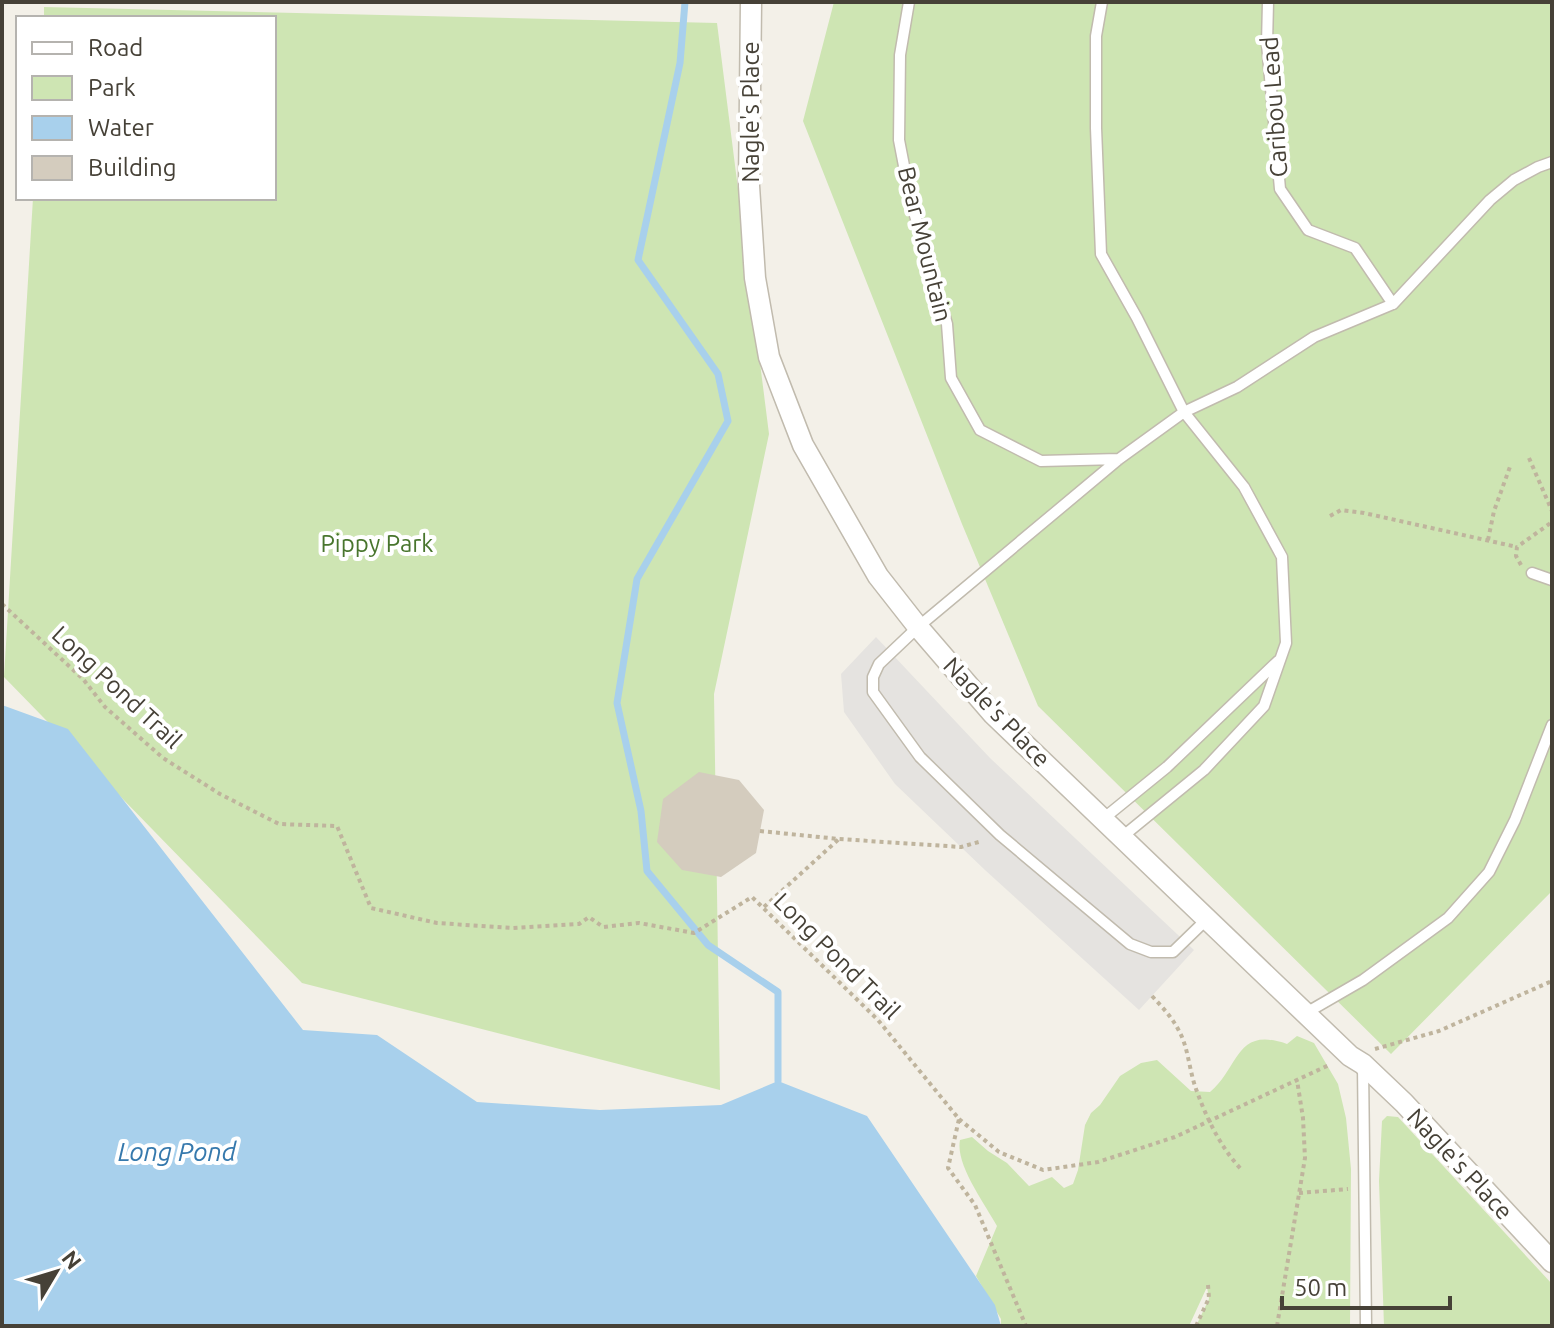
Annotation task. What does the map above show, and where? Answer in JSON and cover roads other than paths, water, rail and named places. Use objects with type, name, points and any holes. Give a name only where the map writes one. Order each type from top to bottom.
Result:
[{"type":"street","name":"Nagle's Place","points":[[751,2],[749,186],[755,278],[769,357],[803,445],[878,576],[993,714],[1404,1103],[1552,1262]]},
{"type":"lane","name":"Bear Mountain","points":[[909,2],[900,55],[899,140],[911,202],[947,324],[951,378],[980,430],[1041,461],[1119,459]]},
{"type":"lane","points":[[1102,2],[1096,36],[1101,254],[1184,412],[1244,487],[1282,557],[1286,643],[1264,706],[1204,770],[1122,837]]},
{"type":"lane","name":"Caribou Lead","points":[[1268,2],[1267,44],[1280,189],[1308,230],[1355,248],[1393,304]]},
{"type":"lane","points":[[1207,919],[1173,952],[1151,952],[1130,944],[1000,835],[920,757],[873,692],[873,677],[879,664],[918,627],[1119,459],[1184,412],[1237,387],[1314,337],[1393,304],[1490,200],[1514,180],[1552,162]]},
{"type":"lane","points":[[1532,573],[1552,580]]},
{"type":"lane","points":[[1103,819],[1167,767],[1280,660]]},
{"type":"lane","points":[[1306,1013],[1363,980],[1448,918],[1489,872],[1515,820],[1552,725]]},
{"type":"lane","points":[[1356,1060],[1366,1326]]},
{"type":"water","name":"Long Pond","points":[[2,705],[68,729],[303,1030],[377,1035],[477,1102],[600,1110],[721,1105],[778,1081],[867,1116],[995,1305],[1001,1326],[2,1326]]},
{"type":"waterway","points":[[685,2],[680,63],[638,260],[718,374],[728,421],[637,579],[617,703],[641,811],[647,871],[708,945],[778,992],[778,1081]]},
{"type":"park label","name":"Pippy Park","points":[[377,543]]}]
